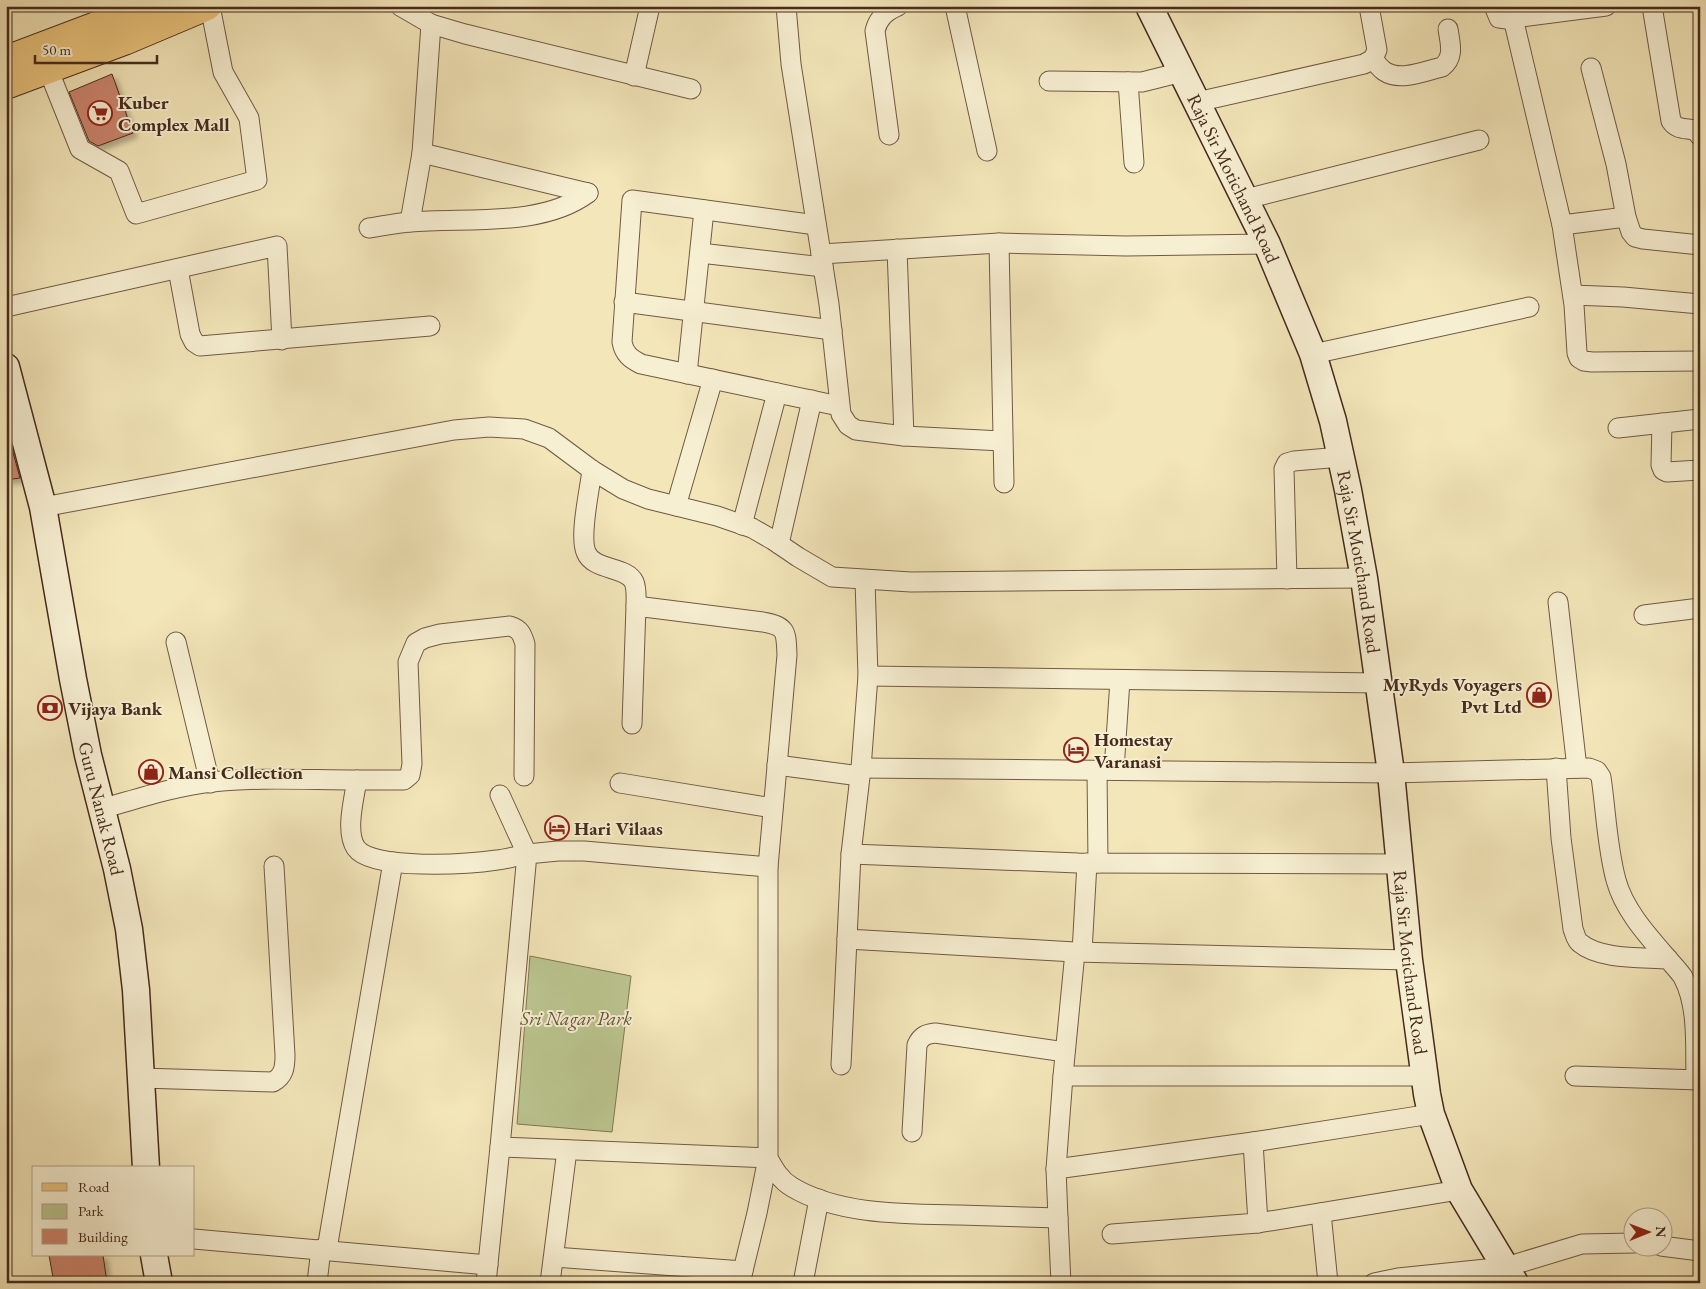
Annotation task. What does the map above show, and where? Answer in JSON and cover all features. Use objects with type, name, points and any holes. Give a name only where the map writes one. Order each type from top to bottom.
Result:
[{"type":"main road","points":[[6,60],[116,13],[149,6]]},
{"type":"main road","points":[[6,85],[124,41],[208,6]]},
{"type":"street","points":[[48,69],[80,148],[119,171],[136,214],[257,180],[249,118],[223,72],[208,6]]},
{"type":"street","points":[[400,6],[431,24],[465,34],[691,89]]},
{"type":"street","points":[[634,76],[650,6]]},
{"type":"street","points":[[786,6],[791,64],[832,330],[841,414],[848,425],[856,430],[904,436],[1002,441]]},
{"type":"street","points":[[889,135],[875,31],[876,23],[881,17],[898,6]]},
{"type":"street","points":[[955,6],[987,151]]},
{"type":"street","name":"Raja Sir Motichand Road","points":[[1149,6],[1268,244],[1313,354],[1333,421],[1364,578],[1391,773],[1409,960],[1431,1114],[1458,1190],[1510,1275]]},
{"type":"street","points":[[1197,102],[1364,64],[1373,59],[1377,50],[1369,6]]},
{"type":"street","points":[[1494,6],[1499,18],[1513,18],[1606,6]]},
{"type":"street","points":[[1652,6],[1672,121],[1679,128],[1695,130],[1700,136]]},
{"type":"street","points":[[1513,18],[1562,226],[1573,295],[1577,353],[1579,358],[1584,361],[1700,361]]},
{"type":"street","points":[[410,222],[422,153],[431,24]]},
{"type":"street","points":[[1373,59],[1382,71],[1390,75],[1399,76],[1442,67],[1448,63],[1451,56],[1448,28]]},
{"type":"street","points":[[1591,68],[1616,164],[1626,217],[1631,232],[1635,237],[1700,245]]},
{"type":"street","points":[[1049,81],[1149,81],[1182,72]]},
{"type":"street","points":[[1128,82],[1134,163]]},
{"type":"street","points":[[1246,199],[1479,140]]},
{"type":"street","points":[[369,228],[410,222],[497,219],[545,212],[563,208],[577,202],[588,193],[422,153]]},
{"type":"street","points":[[816,225],[632,200],[622,342],[628,356],[641,364],[840,406]]},
{"type":"street","points":[[687,374],[692,311],[704,210]]},
{"type":"street","points":[[1562,226],[1626,217]]},
{"type":"street","points":[[999,243],[1004,483]]},
{"type":"street","points":[[700,253],[822,261],[897,249],[999,243],[1126,246],[1268,244]]},
{"type":"street","points":[[6,307],[277,246],[282,340]]},
{"type":"street","points":[[897,249],[904,436]]},
{"type":"street","points":[[178,269],[190,334],[194,342],[200,346],[430,326]]},
{"type":"street","points":[[1573,295],[1623,297],[1700,304]]},
{"type":"street","points":[[624,302],[832,330]]},
{"type":"street","points":[[1313,354],[1529,307]]},
{"type":"street","name":"Guru Nanak Road","points":[[6,366],[43,507],[72,679],[88,755],[117,869],[129,929],[136,990],[146,1166]]},
{"type":"street","points":[[676,506],[713,379]]},
{"type":"street","points":[[742,525],[777,393]]},
{"type":"street","points":[[779,544],[812,400]]},
{"type":"street","points":[[1618,428],[1700,419]]},
{"type":"street","points":[[1662,423],[1661,465],[1663,470],[1667,472],[1700,470]]},
{"type":"street","points":[[43,507],[444,432],[489,426],[524,429],[549,438],[592,470],[624,489],[648,499],[717,516],[752,528],[832,577],[911,582],[1364,578]]},
{"type":"street","points":[[1288,579],[1284,469],[1287,463],[1294,461],[1341,457]]},
{"type":"street","points":[[592,470],[584,531],[586,552],[596,562],[630,576],[634,582],[636,592],[632,724]]},
{"type":"street","points":[[841,1065],[851,854],[868,676],[864,580]]},
{"type":"street","points":[[1558,602],[1577,768]]},
{"type":"street","points":[[554,1257],[742,1277],[768,1158],[768,867],[787,655],[786,642],[783,630],[777,625],[636,606]]},
{"type":"street","points":[[1644,615],[1700,608]]},
{"type":"street","points":[[101,809],[210,782],[286,779],[404,780],[410,775],[412,764],[408,662],[416,643],[425,638],[440,634],[510,626],[517,628],[523,635],[525,644],[524,776]]},
{"type":"street","points":[[176,642],[210,782]]},
{"type":"street","points":[[868,676],[1378,682]]},
{"type":"street","points":[[1061,1283],[1056,1169],[1065,1052],[1078,952],[1120,680]]},
{"type":"street","points":[[777,765],[860,772],[1105,770],[1391,773],[1556,768],[1589,768],[1597,771],[1601,777],[1616,880],[1630,910],[1647,935],[1683,977],[1690,994],[1694,1020],[1698,1080],[1574,1076]]},
{"type":"street","points":[[1556,768],[1562,848],[1573,929],[1578,942],[1590,949],[1605,954],[1668,959]]},
{"type":"street","points":[[357,780],[351,838],[356,848],[363,855],[376,859],[433,865],[463,864],[527,854],[584,851],[768,867]]},
{"type":"street","points":[[620,783],[773,808]]},
{"type":"street","points":[[195,1239],[324,1249],[487,1274],[527,854],[500,796]]},
{"type":"street","points":[[851,854],[1093,863],[1399,864]]},
{"type":"street","points":[[316,1283],[324,1249],[393,862]]},
{"type":"street","points":[[141,1078],[272,1082],[279,1079],[283,1072],[285,1055],[274,866]]},
{"type":"street","points":[[847,939],[1078,952],[1409,960]]},
{"type":"street","points":[[912,1132],[917,1045],[920,1038],[926,1034],[935,1033],[1065,1052]]},
{"type":"street","points":[[1063,1076],[1425,1076]]},
{"type":"street","points":[[1056,1169],[1253,1142],[1431,1114]]},
{"type":"street","points":[[1253,1142],[1258,1223]]},
{"type":"street","points":[[500,1147],[768,1158]]},
{"type":"street","points":[[550,1283],[567,1150]]},
{"type":"street","points":[[768,1158],[779,1177],[791,1187],[819,1199],[849,1207],[887,1212],[1058,1218]]},
{"type":"street","points":[[1112,1234],[1258,1223],[1458,1190]]},
{"type":"street","points":[[803,1283],[819,1199]]},
{"type":"street","points":[[1320,1213],[1328,1283]]},
{"type":"street","points":[[1374,1283],[1398,1278],[1510,1275],[1582,1244],[1624,1244]]},
{"type":"street","points":[[1674,1248],[1700,1251]]},
{"type":"street","points":[[154,1256],[158,1283]]},
{"type":"green space","name":"Sri Nagar Park","points":[[530,956],[631,976],[612,1132],[517,1124]]},
{"type":"building","name":"Kuber Complex Mall","points":[[112,74],[133,133],[98,146],[89,141],[69,92]]},
{"type":"building","points":[[6,427],[20,478],[6,480]]},
{"type":"building","points":[[49,1256],[103,1256],[107,1283],[54,1283]]},
{"type":"place","name":"Kuber Complex Mall","points":[[100,113]]},
{"type":"place","name":"MyRyds Voyagers Pvt Ltd","points":[[1539,695]]},
{"type":"place","name":"Vijaya Bank","points":[[50,708]]},
{"type":"place","name":"Homestay Varanasi","points":[[1076,750]]},
{"type":"place","name":"Mansi Collection","points":[[151,772]]},
{"type":"place","name":"Hari Vilaas","points":[[557,828]]}]
